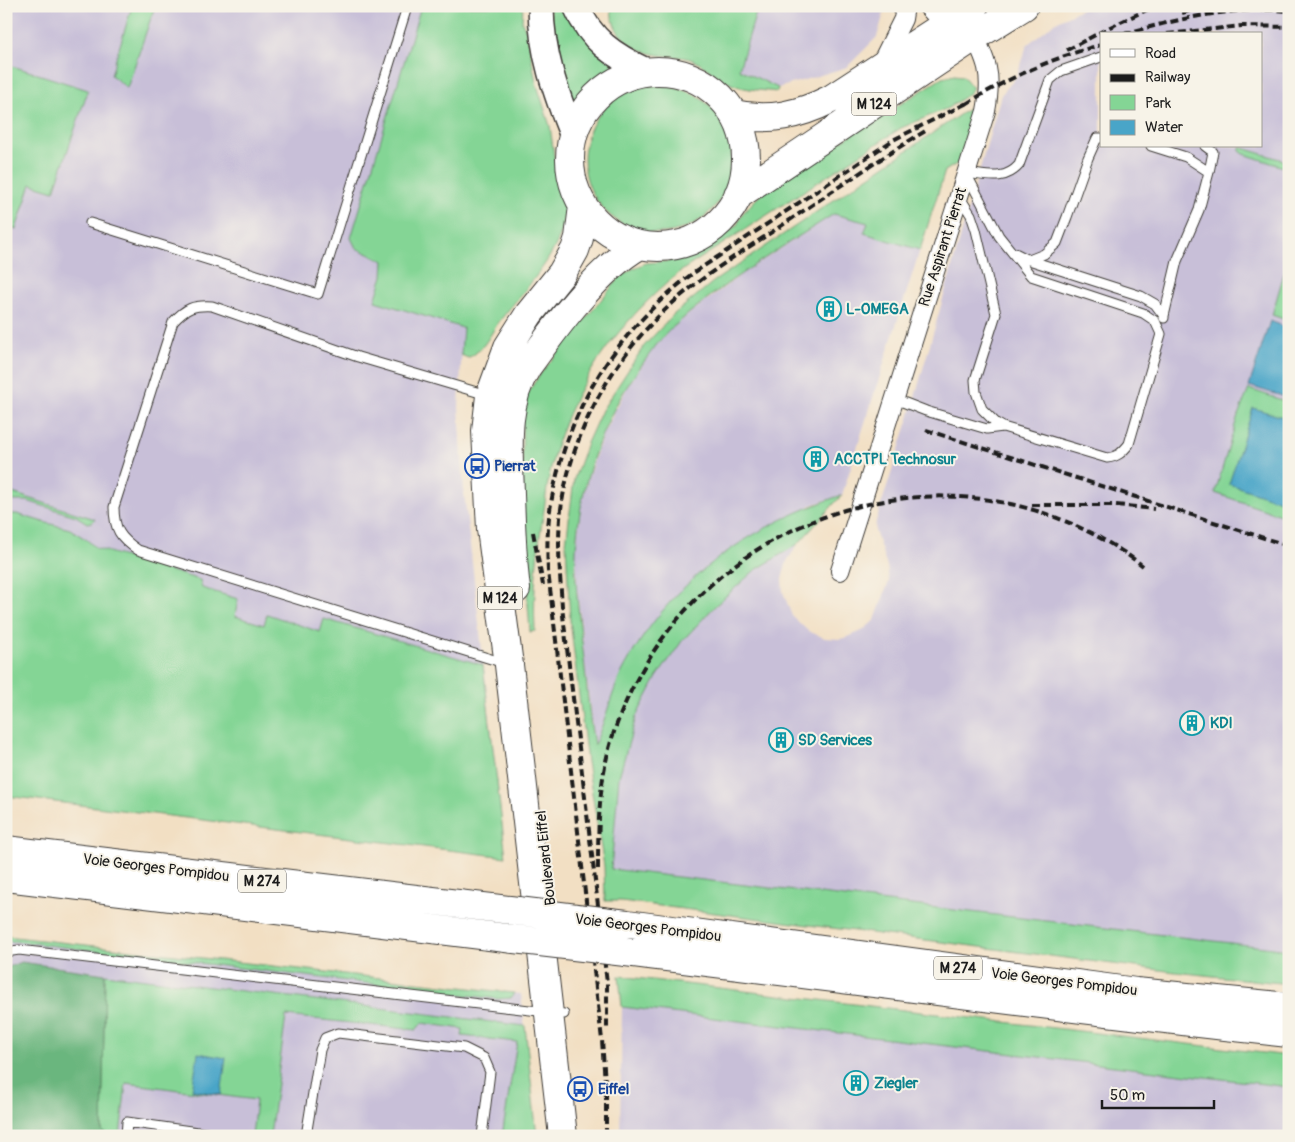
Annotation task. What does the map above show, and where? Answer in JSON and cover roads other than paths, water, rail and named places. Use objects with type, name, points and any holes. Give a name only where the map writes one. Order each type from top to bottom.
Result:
[{"type":"main road","name":"M 124","points":[[733,114],[767,118],[794,114],[831,99],[957,15],[1024,6]]},
{"type":"main road","name":"M 124","points":[[738,195],[957,15]]},
{"type":"main road","points":[[646,71],[667,71],[687,76],[705,84],[721,98],[733,114],[744,140],[746,168],[738,195],[722,220],[698,238],[670,246],[640,246],[623,240],[608,231],[594,220],[583,206],[573,184],[570,160],[572,136],[583,112],[600,92],[621,78],[646,71]]},
{"type":"main road","name":"M 124","points":[[499,415],[508,347],[529,314],[562,273],[575,250],[583,206]]},
{"type":"main road","name":"M 124","points":[[556,1013],[491,529],[486,431],[514,395],[521,376],[545,341],[606,271],[627,252],[640,246]]},
{"type":"main road","name":"Boulevard Eiffel","points":[[499,415],[556,1013],[563,1136]]},
{"type":"main road","name":"Voie Georges Pompidou","points":[[6,850],[627,924],[1136,992],[1289,1007]]},
{"type":"main road","name":"Voie Georges Pompidou","points":[[6,877],[915,987],[1125,1016],[1289,1033]]},
{"type":"main road","name":"Boulevard Eiffel","points":[[556,1013],[578,1136]]},
{"type":"street","points":[[541,6],[546,57],[553,84],[572,136]]},
{"type":"street","points":[[576,6],[588,30],[597,40],[626,62],[646,71]]},
{"type":"street","points":[[878,69],[903,19],[905,6]]},
{"type":"street","name":"Rue Aspirant Pierrat","points":[[840,571],[986,111],[990,91],[987,63],[957,15]]},
{"type":"lane","points":[[90,223],[318,294],[407,7],[405,6]]},
{"type":"lane","points":[[966,173],[1000,176],[1012,173],[1019,166],[1050,80],[1062,70],[1100,56]]},
{"type":"lane","points":[[1029,260],[1044,254],[1056,243],[1088,158],[1099,138]]},
{"type":"lane","points":[[1157,148],[1186,157],[1209,172]]},
{"type":"lane","points":[[959,196],[971,215],[976,230],[996,314],[975,380],[976,392],[982,409],[996,423],[1003,427],[1106,458],[1115,457],[1122,453],[1129,444],[1161,334],[1177,261],[1199,210],[1214,149]]},
{"type":"lane","points":[[966,173],[1000,236],[1031,276],[1143,313],[1155,322],[1161,334]]},
{"type":"lane","points":[[1012,252],[1029,260],[1141,296],[1155,304],[1164,316]]},
{"type":"lane","points":[[509,665],[138,550],[127,543],[118,532],[114,520],[114,507],[173,322],[183,311],[197,306],[212,306],[358,357],[499,415],[521,376]]},
{"type":"lane","points":[[895,399],[926,411],[987,429],[1003,427]]},
{"type":"lane","points":[[6,952],[19,950],[556,1013]]},
{"type":"lane","points":[[306,1136],[320,1050],[326,1038],[338,1034],[464,1048],[484,1058],[490,1072],[482,1136]]},
{"type":"lane","points":[[126,1136],[127,1122],[226,1136]]},
{"type":"water","points":[[1270,321],[1289,328],[1289,384],[1285,397],[1249,386]]},
{"type":"water","points":[[1253,408],[1289,419],[1289,504],[1229,484]]},
{"type":"water","points":[[198,1053],[226,1058],[221,1095],[192,1090]]},
{"type":"railway","points":[[1101,32],[1155,6]]},
{"type":"railway","points":[[1182,13],[1206,6]]},
{"type":"railway","points":[[1131,32],[1164,23],[1226,12],[1247,10],[1289,11]]},
{"type":"railway","points":[[1186,32],[1242,26],[1289,27]]},
{"type":"railway","points":[[1067,50],[1100,32]]},
{"type":"railway","points":[[966,104],[998,85],[1032,69],[1100,45]]},
{"type":"railway","points":[[606,1097],[602,1040],[548,571],[548,525],[550,510],[557,474],[568,440],[581,408],[597,377],[639,322],[664,297],[692,274],[893,140],[971,101]]},
{"type":"railway","points":[[601,930],[562,607],[559,558],[561,509],[575,450],[586,422],[616,368],[654,321],[676,300],[726,263],[927,130]]},
{"type":"railway","points":[[926,430],[1289,546]]},
{"type":"railway","points":[[598,869],[600,799],[605,765],[614,732],[651,656],[702,593],[765,545],[837,512],[913,497],[992,501],[1070,523],[1143,566]]},
{"type":"railway","points":[[1032,505],[1116,505],[1154,509]]},
{"type":"railway","points":[[533,532],[543,585]]},
{"type":"railway","points":[[600,924],[607,983],[607,1031]]},
{"type":"railway","points":[[606,1091],[606,1136]]},
{"type":"place","name":"L-OMEGA","points":[[829,309]]},
{"type":"place","name":"ACCTPL Technosur","points":[[816,459]]},
{"type":"place","name":"Pierrat","points":[[477,466]]},
{"type":"place","name":"KDI","points":[[1192,723]]},
{"type":"place","name":"SD Services","points":[[781,740]]},
{"type":"place","name":"Ziegler","points":[[856,1083]]},
{"type":"place","name":"Eiffel","points":[[580,1089]]}]
